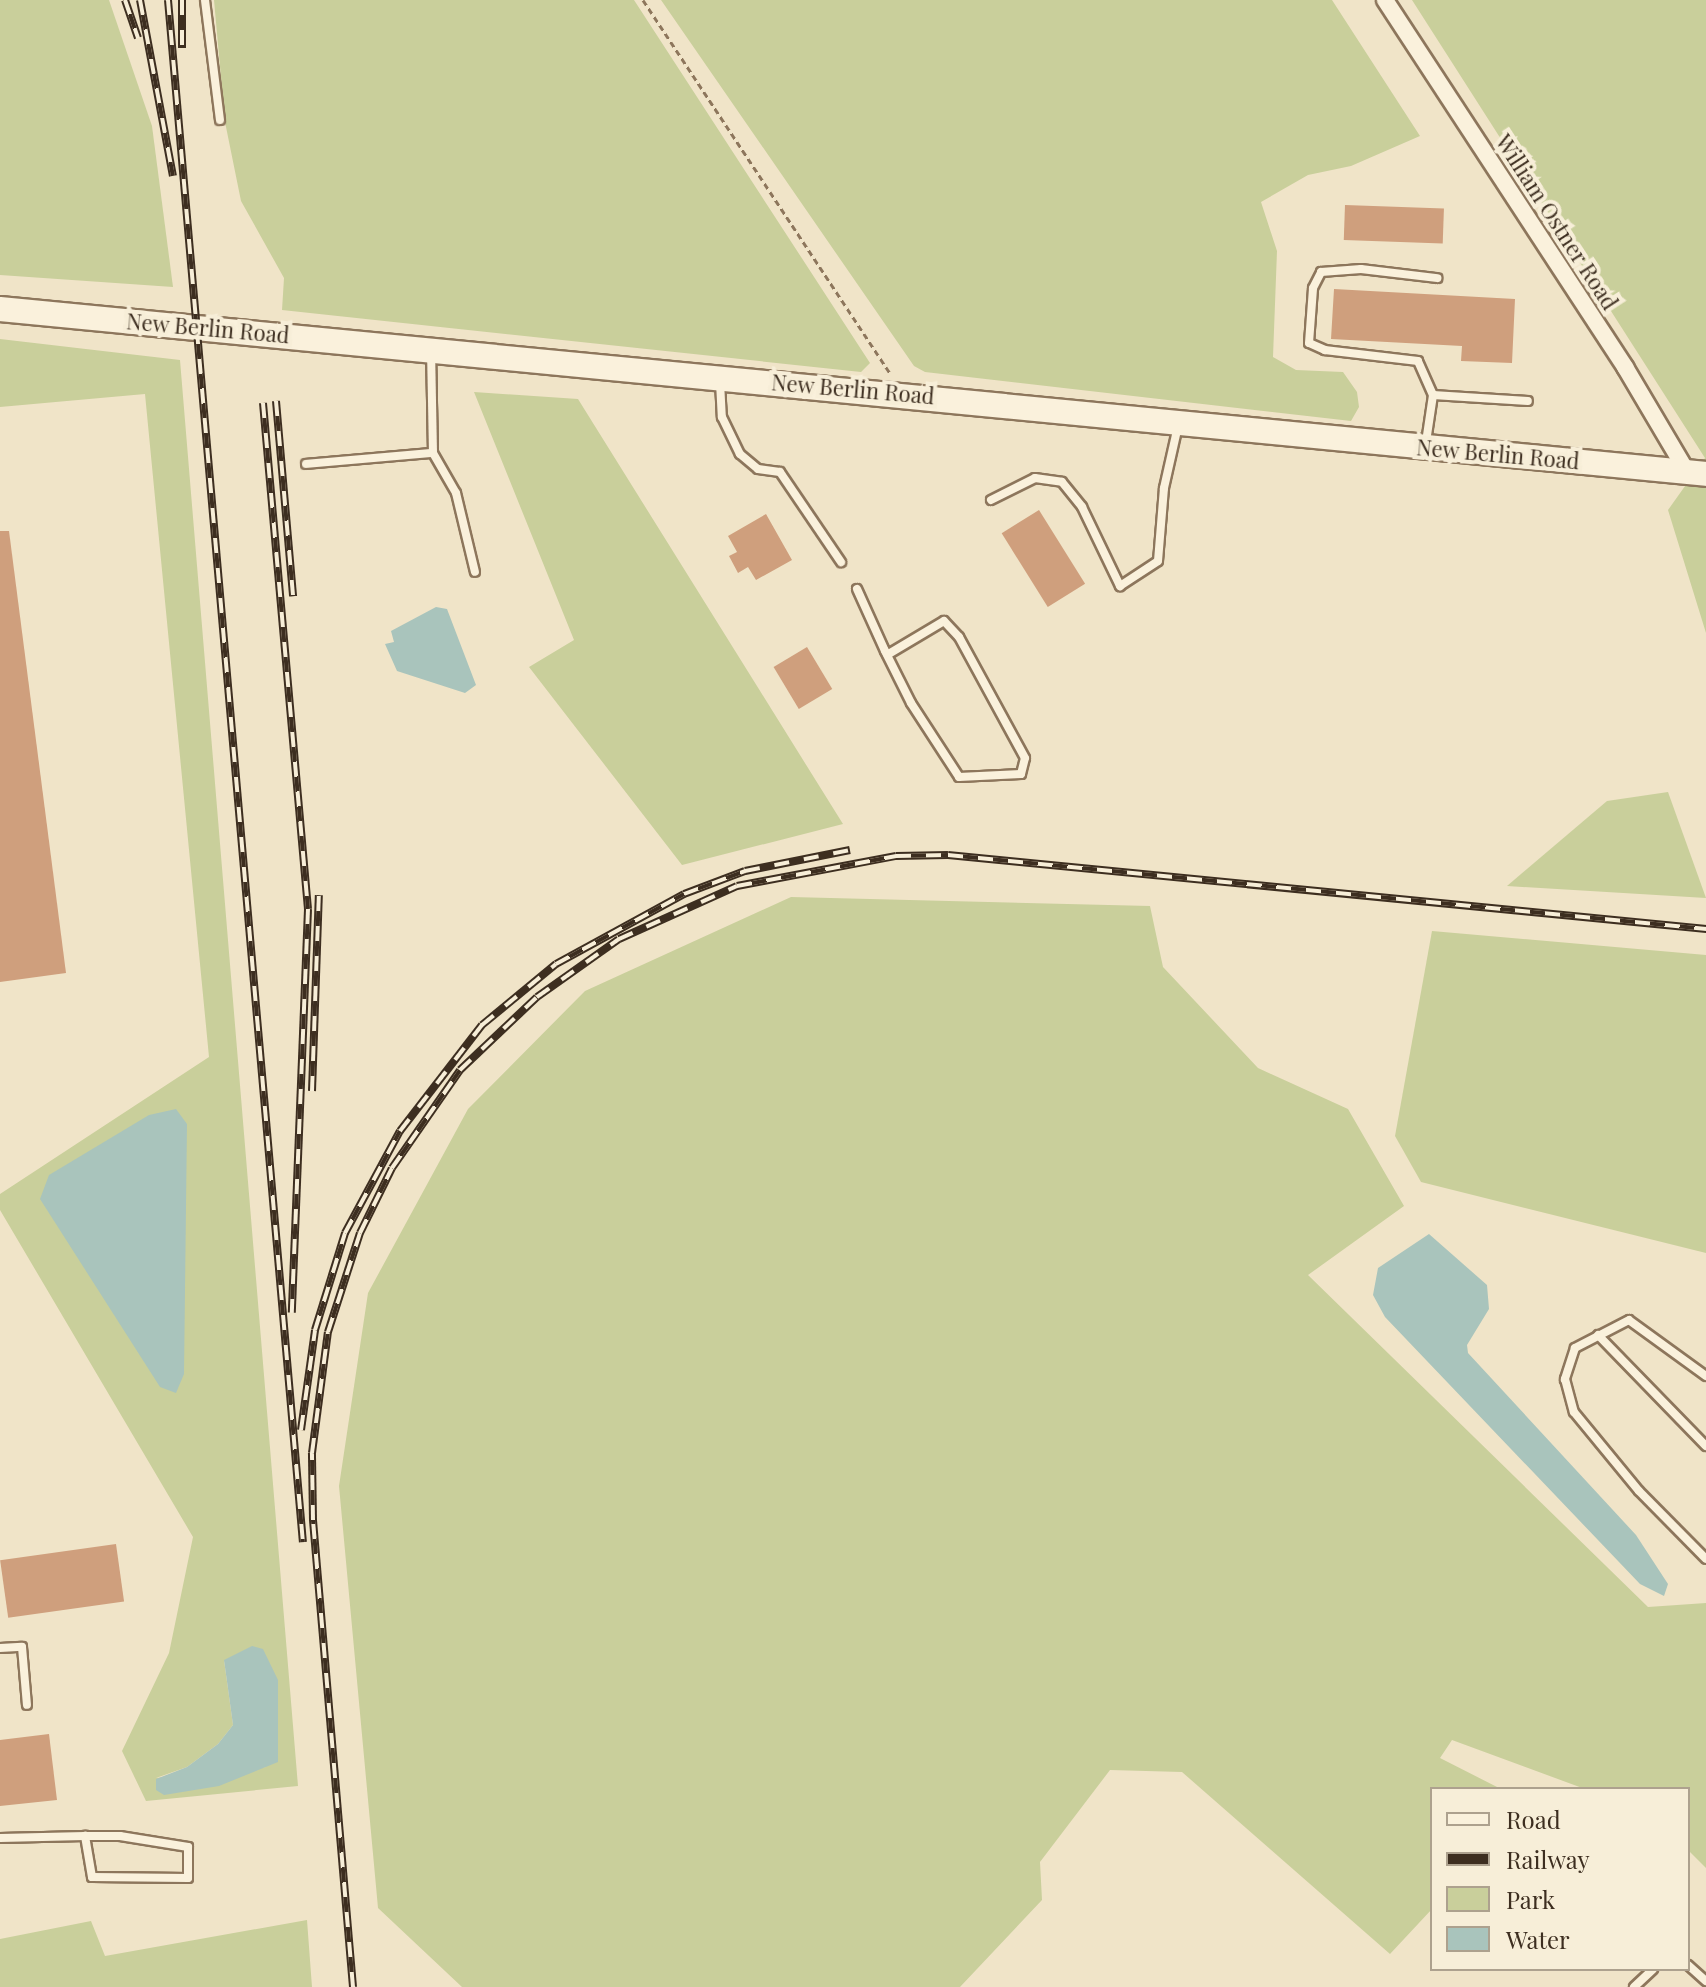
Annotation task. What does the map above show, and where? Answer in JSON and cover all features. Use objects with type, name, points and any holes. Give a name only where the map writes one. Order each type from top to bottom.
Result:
[{"type":"street","name":"William Ostner Road","points":[[1385,0],[1696,473]]},
{"type":"street","name":"New Berlin Road","points":[[0,309],[903,393],[1696,473]]},
{"type":"lane","points":[[205,0],[220,120]]},
{"type":"lane","points":[[1426,447],[1433,395],[1418,361],[1325,350],[1309,343],[1313,288],[1321,272],[1361,269],[1437,278]]},
{"type":"lane","points":[[431,349],[433,453],[456,493],[475,572]]},
{"type":"lane","points":[[722,377],[722,417],[740,454],[758,469],[780,472],[841,562]]},
{"type":"lane","points":[[1433,395],[1528,401]]},
{"type":"lane","points":[[991,500],[1035,478],[1062,482],[1082,507],[1120,586],[1135,580],[1158,561],[1164,488],[1179,422]]},
{"type":"lane","points":[[306,464],[433,453]]},
{"type":"lane","points":[[857,589],[887,655],[911,703],[959,777],[1021,774],[1025,758],[959,637],[944,621],[887,655]]},
{"type":"lane","points":[[1706,1376],[1629,1320],[1575,1348],[1565,1379],[1574,1412],[1639,1491],[1706,1559]]},
{"type":"lane","points":[[1598,1335],[1706,1446]]},
{"type":"lane","points":[[0,1648],[22,1647],[27,1705]]},
{"type":"lane","points":[[0,1838],[85,1836],[188,1847],[188,1878],[92,1877],[85,1836]]},
{"type":"lane","points":[[1690,1967],[1706,1981]]},
{"type":"lane","points":[[1634,1987],[1651,1971]]},
{"type":"path","points":[[643,0],[903,393]]},
{"type":"green space","points":[[0,0],[109,0],[152,126],[173,287],[0,275]]},
{"type":"green space","points":[[214,0],[634,0],[870,363],[861,372],[282,310],[284,278],[241,201],[225,122]]},
{"type":"green space","points":[[661,0],[1332,0],[1420,136],[1351,166],[1308,175],[1261,202],[1277,251],[1273,357],[1296,370],[1343,372],[1357,392],[1359,407],[1351,421],[925,372],[914,366]]},
{"type":"green space","points":[[1412,0],[1706,0],[1706,633],[1668,510],[1705,458]]},
{"type":"green space","points":[[0,339],[180,360],[298,1786],[146,1801],[122,1751],[169,1653],[193,1537],[0,1210],[0,1194],[209,1057],[145,394],[0,407]],"holes":[[[224,1660],[266,1767],[156,1778],[187,1767],[218,1744],[233,1725]]]},
{"type":"green space","points":[[474,392],[578,399],[843,824],[682,865],[529,667],[574,640]]},
{"type":"green space","points":[[1668,792],[1706,898],[1507,886],[1607,801]]},
{"type":"green space","points":[[791,897],[1150,906],[1163,967],[1258,1068],[1348,1109],[1404,1206],[1308,1275],[1648,1607],[1706,1603],[1706,1868],[1690,1852],[1690,1787],[1580,1787],[1452,1740],[1440,1758],[1497,1787],[1430,1787],[1430,1911],[1390,1954],[1182,1772],[1110,1770],[1040,1862],[1042,1900],[960,1987],[462,1987],[378,1908],[339,1486],[368,1293],[468,1109],[585,991]]},
{"type":"green space","points":[[1432,931],[1706,955],[1706,1253],[1421,1182],[1395,1136]]},
{"type":"green space","points":[[307,1920],[312,1987],[0,1987],[0,1939],[91,1921],[105,1956]]},
{"type":"water","points":[[436,607],[447,609],[476,685],[465,693],[397,671],[385,644],[394,642],[391,631]]},
{"type":"water","points":[[176,1109],[187,1124],[184,1374],[176,1393],[160,1387],[40,1199],[49,1175],[149,1115]]},
{"type":"water","points":[[1429,1234],[1487,1285],[1489,1309],[1467,1345],[1468,1353],[1636,1535],[1668,1584],[1664,1596],[1640,1584],[1385,1317],[1373,1295],[1378,1268]]},
{"type":"water","points":[[252,1646],[263,1649],[278,1680],[278,1762],[219,1786],[164,1795],[156,1790],[156,1779],[187,1767],[218,1744],[233,1725],[224,1660]]},
{"type":"building","points":[[1345,205],[1444,208],[1443,243],[1344,240]]},
{"type":"building","points":[[1334,289],[1515,299],[1512,363],[1461,361],[1462,346],[1331,339]]},
{"type":"building","points":[[1039,510],[1085,584],[1048,607],[1002,533]]},
{"type":"building","points":[[766,514],[792,560],[756,580],[748,567],[738,573],[729,556],[737,552],[728,536]]},
{"type":"building","points":[[0,531],[9,531],[66,973],[0,982]]},
{"type":"building","points":[[807,647],[832,689],[799,709],[774,667]]},
{"type":"building","points":[[116,1544],[124,1601],[8,1618],[0,1560]]},
{"type":"building","points":[[49,1734],[57,1800],[0,1806],[0,1740]]},
{"type":"railway","points":[[125,0],[138,38]]},
{"type":"railway","points":[[140,0],[173,176]]},
{"type":"railway","points":[[168,0],[303,1542]]},
{"type":"railway","points":[[182,0],[182,48]]},
{"type":"railway","points":[[276,401],[293,596]]},
{"type":"railway","points":[[263,403],[308,909],[292,1313]]},
{"type":"railway","points":[[301,1430],[315,1330],[345,1233],[400,1131],[482,1025],[556,964],[684,894],[745,871],[850,850]]},
{"type":"railway","points":[[353,1987],[313,1520],[312,1453],[328,1332],[360,1233],[392,1168],[460,1070],[537,997],[619,939],[737,886],[896,856],[948,855],[1706,929]]},
{"type":"railway","points":[[312,1091],[319,895]]}]
